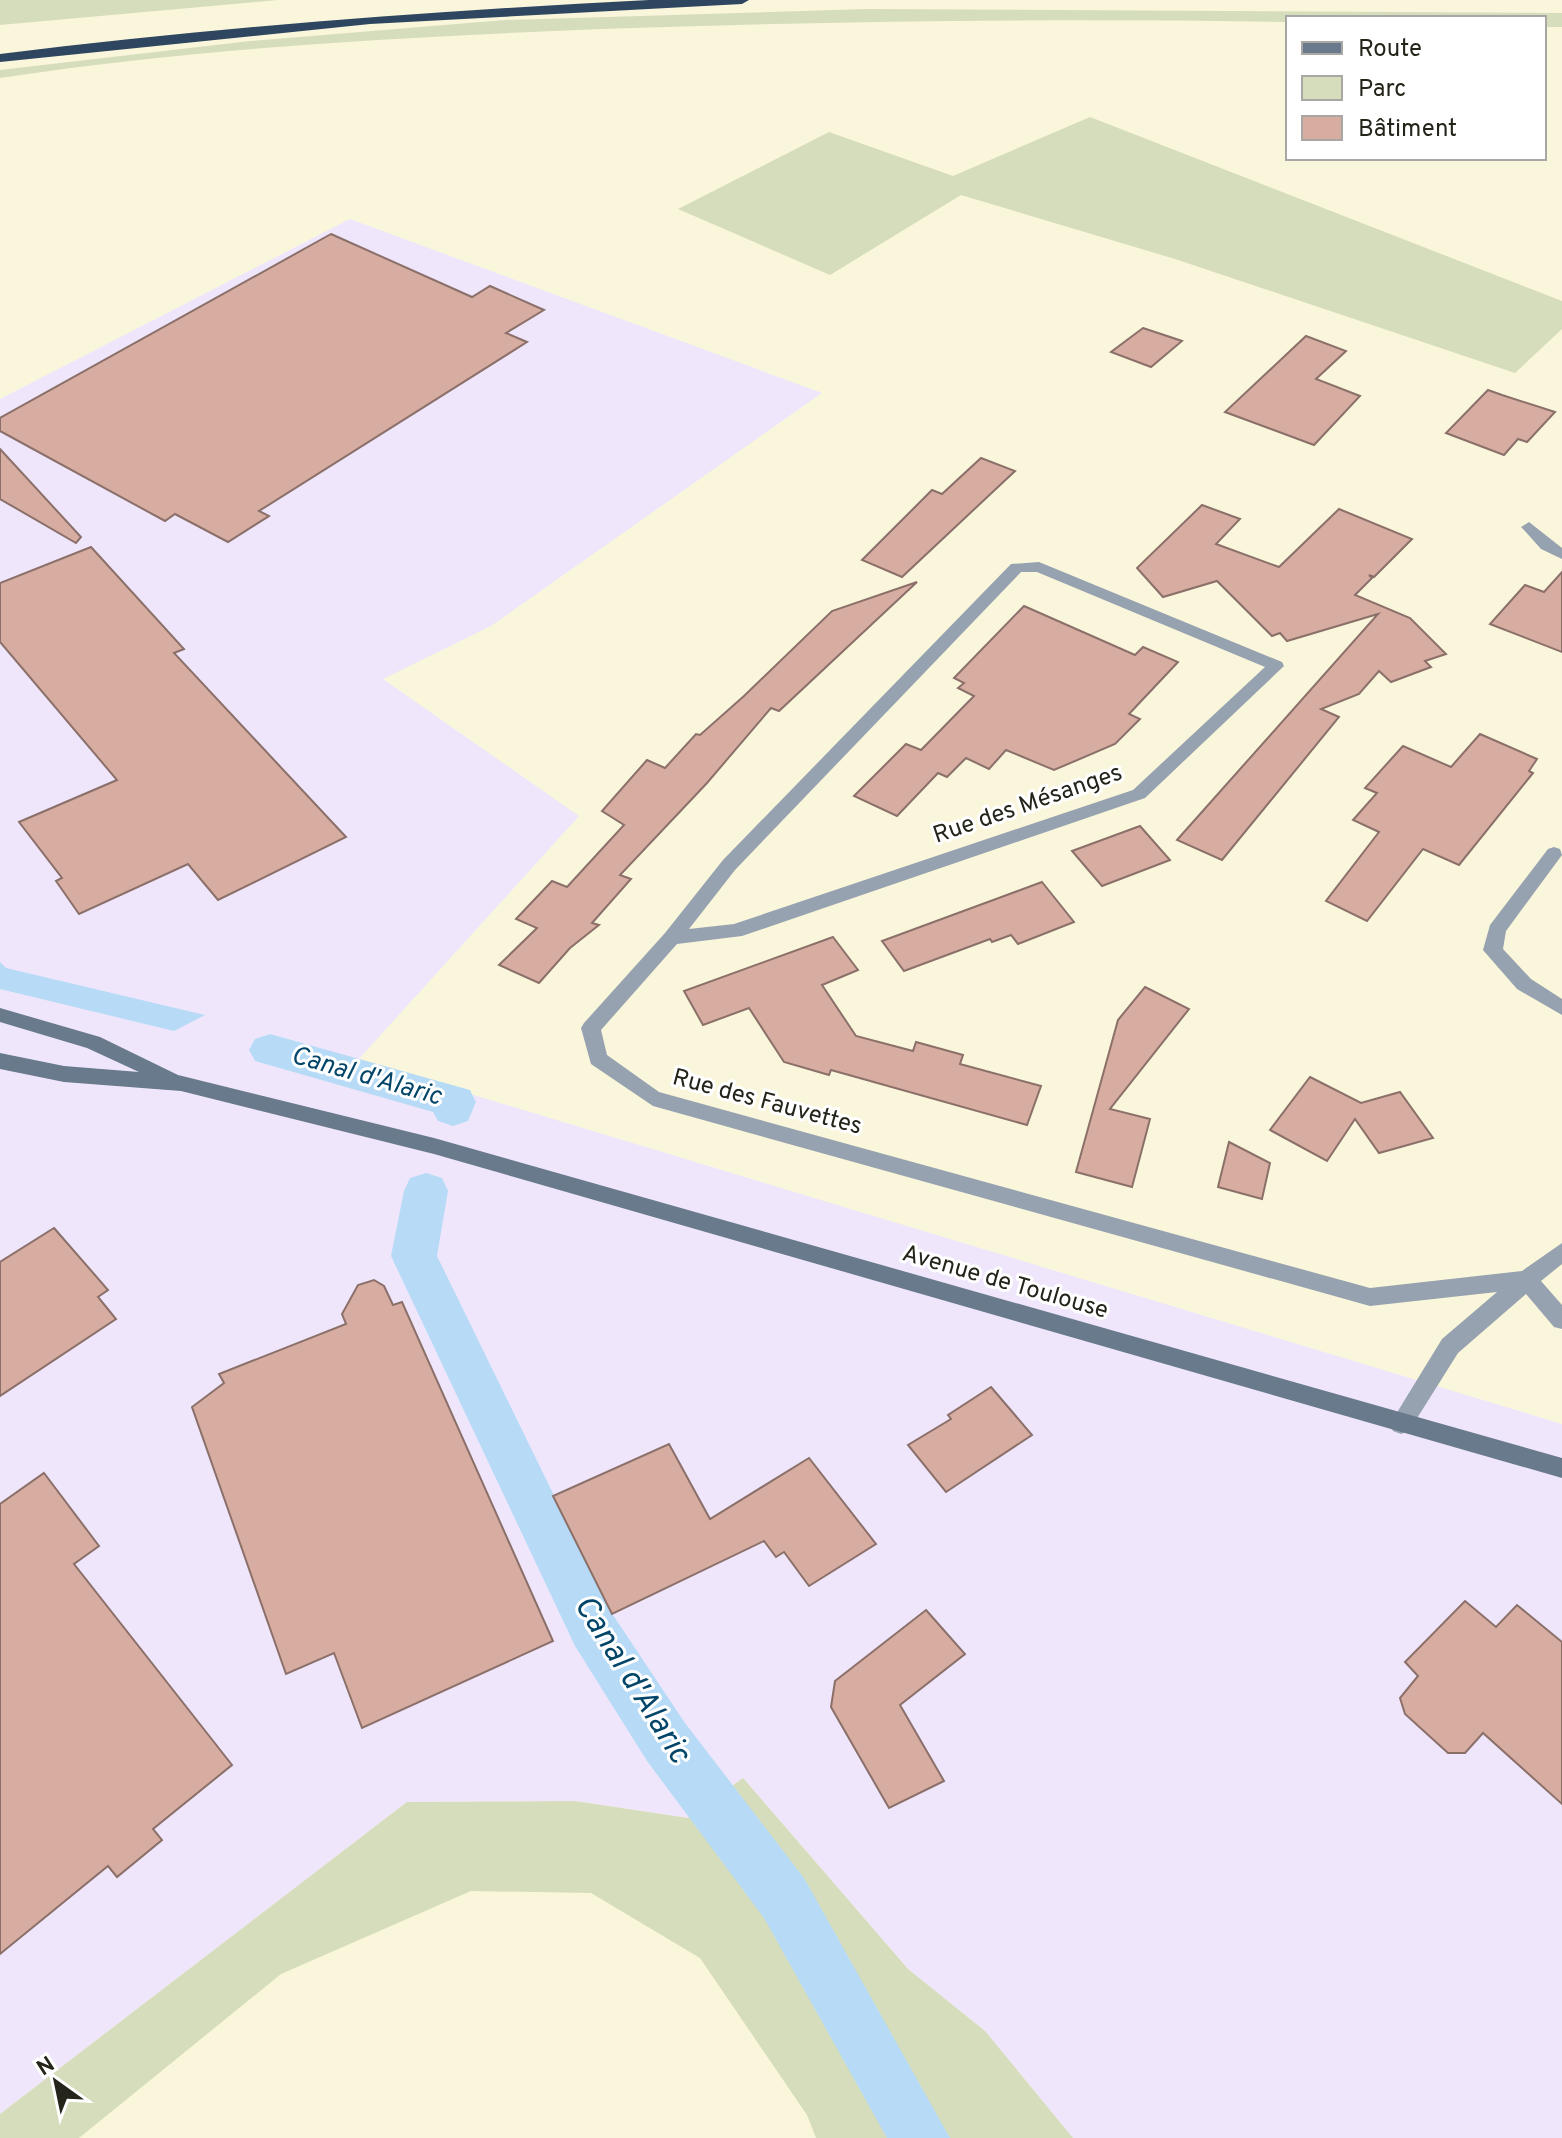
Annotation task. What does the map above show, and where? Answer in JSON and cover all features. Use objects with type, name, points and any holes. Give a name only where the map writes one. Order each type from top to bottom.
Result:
[{"type":"highway","points":[[0,43],[253,16],[462,0]]},
{"type":"highway","points":[[0,58],[376,20],[742,0]]},
{"type":"main road","points":[[0,1015],[93,1042],[181,1083]]},
{"type":"main road","points":[[0,1061],[64,1074],[181,1083]]},
{"type":"main road","name":"Avenue de Toulouse","points":[[181,1083],[434,1146],[1562,1468]]},
{"type":"street","points":[[1529,527],[1547,546],[1562,554]]},
{"type":"street","name":"Rue des Fauvettes","points":[[1017,567],[729,865],[672,938],[591,1028],[598,1059],[653,1098],[1370,1297],[1527,1280]]},
{"type":"street","name":"Rue des Mésanges","points":[[672,938],[735,931],[1139,794],[1276,666],[1039,567],[1017,567]]},
{"type":"street","points":[[1554,853],[1497,930],[1493,950],[1510,974],[1540,998],[1562,1008]]},
{"type":"street","points":[[1401,1424],[1450,1346],[1562,1252]]},
{"type":"street","points":[[1527,1280],[1562,1320]]},
{"type":"shaded area","points":[[350,219],[822,393],[491,626],[383,679],[579,816],[358,1060],[1562,1424],[1562,2138],[1073,2138],[985,2031],[908,1969],[743,1778],[688,1818],[575,1801],[407,1802],[0,2114],[0,399]]},
{"type":"green space","points":[[0,0],[278,0],[0,25]]},
{"type":"green space","points":[[867,9],[1562,13],[1562,27],[1546,27],[1546,16],[1286,16],[1286,22],[944,21],[601,29],[224,51],[0,78],[0,70],[250,41],[505,20]]},
{"type":"green space","points":[[1090,117],[1562,301],[1562,329],[1515,373],[1175,259],[961,195],[830,275],[678,209],[829,132],[953,176]]},
{"type":"green space","points":[[743,1778],[908,1969],[985,2031],[1073,2138],[816,2138],[807,2115],[700,1958],[591,1893],[471,1891],[281,1974],[79,2138],[0,2138],[0,2114],[407,1802],[575,1801],[688,1818]]},
{"type":"water","points":[[0,962],[6,968],[205,1015],[174,1031],[0,989]]},
{"type":"building","points":[[331,234],[472,297],[490,286],[544,310],[506,333],[527,342],[259,511],[269,516],[228,542],[175,514],[165,521],[0,431],[0,418]]},
{"type":"building","points":[[1143,328],[1182,341],[1151,367],[1111,352]]},
{"type":"building","points":[[1306,336],[1346,351],[1316,379],[1360,396],[1314,445],[1225,412]]},
{"type":"building","points":[[1488,390],[1555,412],[1527,442],[1518,439],[1504,455],[1446,433]]},
{"type":"building","points":[[0,449],[81,537],[76,543],[0,499]]},
{"type":"building","points":[[981,458],[1015,471],[902,577],[862,560],[932,490],[942,494]]},
{"type":"building","points":[[1202,505],[1240,519],[1216,544],[1279,567],[1339,509],[1412,539],[1374,577],[1369,575],[1372,578],[1355,595],[1410,618],[1446,654],[1425,661],[1431,667],[1391,682],[1379,671],[1359,694],[1321,709],[1339,717],[1222,860],[1177,840],[1378,614],[1287,641],[1280,633],[1272,636],[1217,581],[1163,597],[1137,568]]},
{"type":"building","points":[[91,547],[184,649],[174,653],[346,837],[218,900],[188,864],[79,914],[56,881],[62,878],[19,822],[117,780],[0,642],[0,583]]},
{"type":"building","points":[[1562,572],[1562,652],[1490,624],[1525,585],[1544,592]]},
{"type":"building","points":[[917,582],[779,711],[771,708],[707,783],[620,875],[631,879],[592,923],[599,925],[570,948],[539,983],[499,965],[537,928],[516,919],[552,881],[567,887],[624,825],[602,811],[647,760],[665,768],[696,734],[700,735],[744,696],[832,611]]},
{"type":"building","points":[[1024,606],[1135,655],[1143,647],[1178,662],[1129,714],[1140,719],[1115,744],[1054,770],[1006,750],[989,769],[966,758],[947,777],[938,773],[897,816],[854,796],[906,744],[921,750],[974,696],[958,688],[964,683],[954,678]]},
{"type":"building","points":[[1480,734],[1537,759],[1529,771],[1533,773],[1459,865],[1423,849],[1367,921],[1326,901],[1379,832],[1353,820],[1377,793],[1365,788],[1403,746],[1451,767]]},
{"type":"building","points":[[1140,826],[1170,860],[1102,886],[1072,851]]},
{"type":"building","points":[[1042,882],[1074,922],[1018,944],[1011,935],[992,942],[990,939],[904,971],[882,941]]},
{"type":"building","points":[[833,937],[858,970],[822,985],[856,1036],[913,1051],[916,1042],[963,1055],[960,1064],[1041,1086],[1027,1125],[831,1070],[829,1075],[784,1062],[749,1008],[703,1025],[684,991]]},
{"type":"building","points":[[1145,987],[1189,1009],[1110,1109],[1150,1119],[1132,1187],[1076,1172],[1118,1020]]},
{"type":"building","points":[[1310,1077],[1361,1103],[1400,1092],[1433,1138],[1379,1153],[1355,1119],[1327,1161],[1270,1130]]},
{"type":"building","points":[[1229,1142],[1270,1163],[1262,1199],[1218,1187]]},
{"type":"building","points":[[54,1228],[108,1290],[98,1297],[116,1319],[0,1396],[0,1262]]},
{"type":"building","points":[[374,1280],[384,1286],[393,1305],[402,1302],[553,1641],[362,1728],[334,1653],[286,1674],[192,1407],[224,1383],[219,1374],[346,1324],[342,1314],[358,1285]]},
{"type":"building","points":[[991,1387],[1032,1435],[946,1492],[908,1445],[951,1419],[948,1415]]},
{"type":"building","points":[[669,1444],[710,1519],[809,1458],[876,1544],[809,1586],[784,1552],[776,1557],[764,1541],[612,1614],[553,1496]]},
{"type":"building","points":[[44,1473],[99,1546],[74,1564],[232,1765],[153,1829],[162,1840],[117,1877],[108,1866],[0,1954],[0,1504]]},
{"type":"building","points":[[1465,1601],[1496,1627],[1517,1605],[1562,1642],[1562,1804],[1483,1733],[1465,1753],[1448,1753],[1405,1714],[1400,1698],[1418,1676],[1405,1662]]},
{"type":"building","points":[[926,1610],[965,1654],[900,1705],[944,1781],[889,1808],[831,1707],[835,1681]]},
{"type":"waterway","name":"Canal d'Alaric","points":[[270,1050],[455,1102],[453,1109]]},
{"type":"waterway","name":"Canal d'Alaric","points":[[426,1191],[414,1256],[593,1629],[666,1742],[784,1898],[920,2138]]}]
